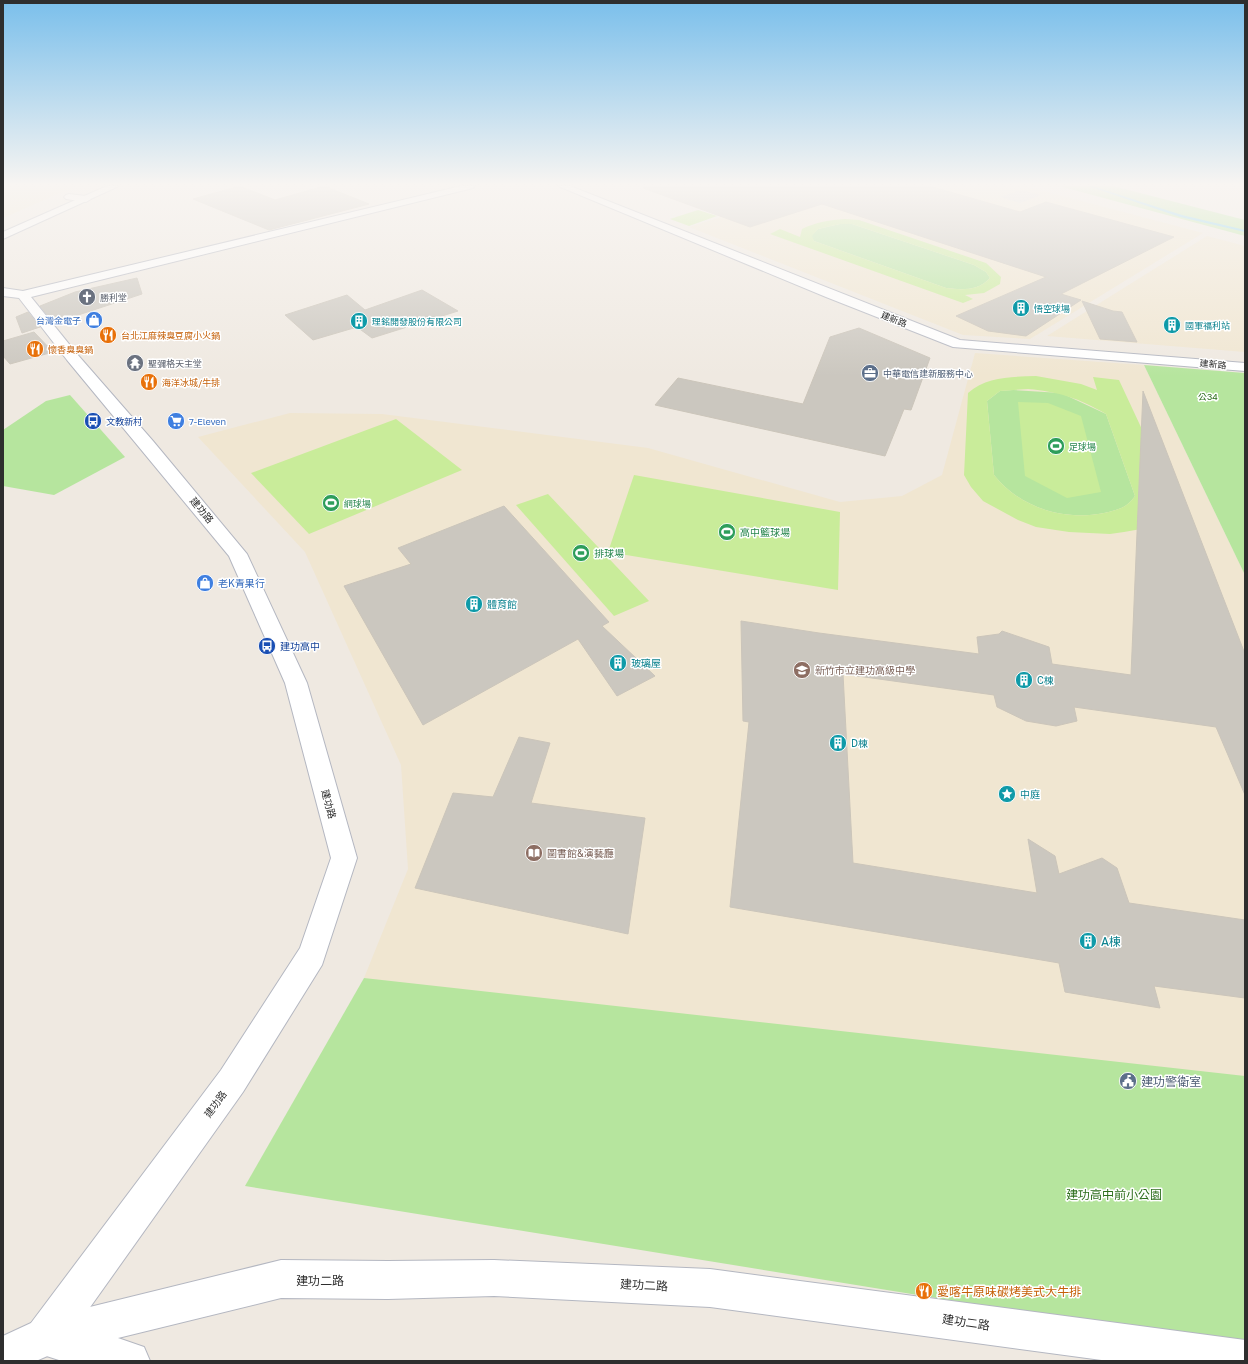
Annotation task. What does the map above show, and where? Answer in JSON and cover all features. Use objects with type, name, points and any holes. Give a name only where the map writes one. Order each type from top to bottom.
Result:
[{"type":"street","points":[[13,293],[207,250]]},
{"type":"street","name":"建新路","points":[[721,250],[958,344],[1245,367]]},
{"type":"street","name":"建功路","points":[[13,293],[72,357],[147,444],[238,554],[296,683],[344,858],[312,955],[232,1081],[45,1337]]},
{"type":"street","name":"建功二路","points":[[3,1356],[45,1337],[281,1279],[388,1280],[494,1278],[710,1288],[1245,1360]]},
{"type":"street","points":[[45,1337],[130,1361]]},
{"type":"shaded area","points":[[746,250],[1176,250],[1030,339],[963,335]]},
{"type":"shaded area","points":[[1185,250],[1245,250],[1245,352],[1047,336]]},
{"type":"shaded area","name":"新竹市立建功高級中學","points":[[975,353],[1144,365],[1245,575],[1245,1080],[624,1021],[364,978],[408,869],[401,765],[305,552],[198,437],[290,413],[382,414],[648,448],[840,502],[902,496],[942,475]]},
{"type":"green space","points":[[814,250],[838,250],[946,288],[958,289],[970,289],[980,285],[990,278],[986,272],[974,265],[928,250],[947,250],[986,263],[1001,277],[1000,284],[984,293],[965,295],[973,299],[963,303]]},
{"type":"green space","points":[[838,250],[928,250],[974,265],[986,272],[990,278],[980,285],[970,289],[946,288]]},
{"type":"green space","name":"公34","points":[[1144,365],[1245,373],[1245,575]]},
{"type":"green space","points":[[1036,376],[1081,384],[1097,390],[1093,377],[1119,380],[1174,498],[1141,529],[1110,534],[1069,532],[1036,527],[1018,520],[983,501],[971,487],[964,475],[968,393],[983,383],[1000,378]],"holes":[[[1028,389],[1059,394],[1077,400],[1106,414],[1135,496],[1129,503],[1125,506],[1104,513],[1089,515],[1058,513],[1030,504],[1017,496],[994,475],[987,401],[1000,391]]]},
{"type":"green space","points":[[1013,390],[1061,393],[1106,414],[1135,496],[1132,500],[1125,506],[1113,511],[1089,515],[1074,515],[1058,513],[1030,504],[1005,486],[994,475],[987,401],[1000,391]]},
{"type":"green space","points":[[70,395],[125,457],[54,495],[3,486],[3,430],[46,401]]},
{"type":"green space","name":"足球場","points":[[1018,402],[1048,403],[1081,416],[1101,492],[1067,498],[1025,476]]},
{"type":"green space","name":"網球場","points":[[396,419],[462,470],[309,534],[251,473]]},
{"type":"green space","name":"高中籃球場","points":[[634,475],[840,512],[838,590],[608,552]]},
{"type":"green space","name":"排球場","points":[[548,494],[649,601],[614,616],[516,505]]},
{"type":"green space","name":"建功高中前小公園","points":[[364,978],[1245,1076],[1245,1348],[245,1186]]},
{"type":"building","points":[[962,250],[1149,250],[1061,294],[1081,300],[1026,336],[988,331],[956,316],[1046,277]]},
{"type":"building","name":"勝利堂","points":[[137,278],[142,294],[54,323],[40,306],[75,292]]},
{"type":"building","name":"理銘開發股份有限公司","points":[[422,290],[458,311],[372,338],[357,327],[313,340],[285,315],[347,295],[365,310]]},
{"type":"building","points":[[1082,301],[1113,311],[1122,312],[1137,342],[1100,339]]},
{"type":"building","points":[[28,312],[40,327],[22,333],[16,317]]},
{"type":"building","points":[[859,328],[930,358],[911,410],[904,409],[885,456],[655,405],[678,378],[803,404],[830,337]]},
{"type":"building","points":[[34,332],[53,352],[10,364],[3,356],[3,341]]},
{"type":"building","points":[[1143,391],[1245,654],[1245,795],[1216,727],[1074,707],[1077,721],[1056,726],[1026,721],[997,707],[994,695],[843,674],[853,863],[1037,893],[1028,839],[1055,856],[1059,874],[1102,858],[1117,868],[1129,903],[1245,920],[1245,998],[1154,986],[1160,1008],[1065,992],[1059,963],[730,907],[749,722],[743,721],[741,621],[979,654],[977,637],[999,634],[1002,631],[1049,647],[1052,664],[1131,675]]},
{"type":"building","name":"體育館","points":[[504,506],[609,622],[602,626],[655,676],[617,696],[578,639],[423,725],[344,586],[411,564],[398,548]]},
{"type":"building","name":"圖書館&演藝廳","points":[[519,737],[550,743],[531,803],[645,818],[628,934],[415,888],[453,793],[493,797]]},
{"type":"place","name":"勝利堂","points":[[87,297]]},
{"type":"place","name":"悟空球場","points":[[1021,308]]},
{"type":"place","name":"台灣金電子","points":[[94,320]]},
{"type":"place","name":"理銘開發股份有限公司","points":[[359,321]]},
{"type":"place","name":"國軍福利站","points":[[1172,325]]},
{"type":"place","name":"台北江麻辣臭豆腐小火鍋","points":[[108,335]]},
{"type":"place","name":"懷香臭臭鍋","points":[[35,349]]},
{"type":"place","name":"聖彌格天主堂","points":[[135,363]]},
{"type":"place","name":"中華電信建新服務中心","points":[[870,373]]},
{"type":"place","name":"海洋冰城/牛排","points":[[149,382]]},
{"type":"place","name":"文教新村","points":[[93,421]]},
{"type":"place","name":"7-Eleven","points":[[176,421]]},
{"type":"place","name":"足球場","points":[[1056,446]]},
{"type":"place","name":"網球場","points":[[331,503]]},
{"type":"place","name":"高中籃球場","points":[[727,532]]},
{"type":"place","name":"排球場","points":[[581,553]]},
{"type":"place","name":"老K青果行","points":[[205,583]]},
{"type":"place","name":"體育館","points":[[474,604]]},
{"type":"place","name":"建功高中","points":[[267,646]]},
{"type":"place","name":"玻璃屋","points":[[618,663]]},
{"type":"place","name":"新竹市立建功高級中學","points":[[802,670]]},
{"type":"place","name":"C棟","points":[[1024,680]]},
{"type":"place","name":"D棟","points":[[838,743]]},
{"type":"place","name":"中庭","points":[[1007,794]]},
{"type":"place","name":"圖書館&演藝廳","points":[[534,853]]},
{"type":"place","name":"A棟","points":[[1088,941]]},
{"type":"place","name":"建功警衛室","points":[[1128,1081]]},
{"type":"place","name":"愛喀牛原味碳烤美式大牛排","points":[[924,1291]]}]
